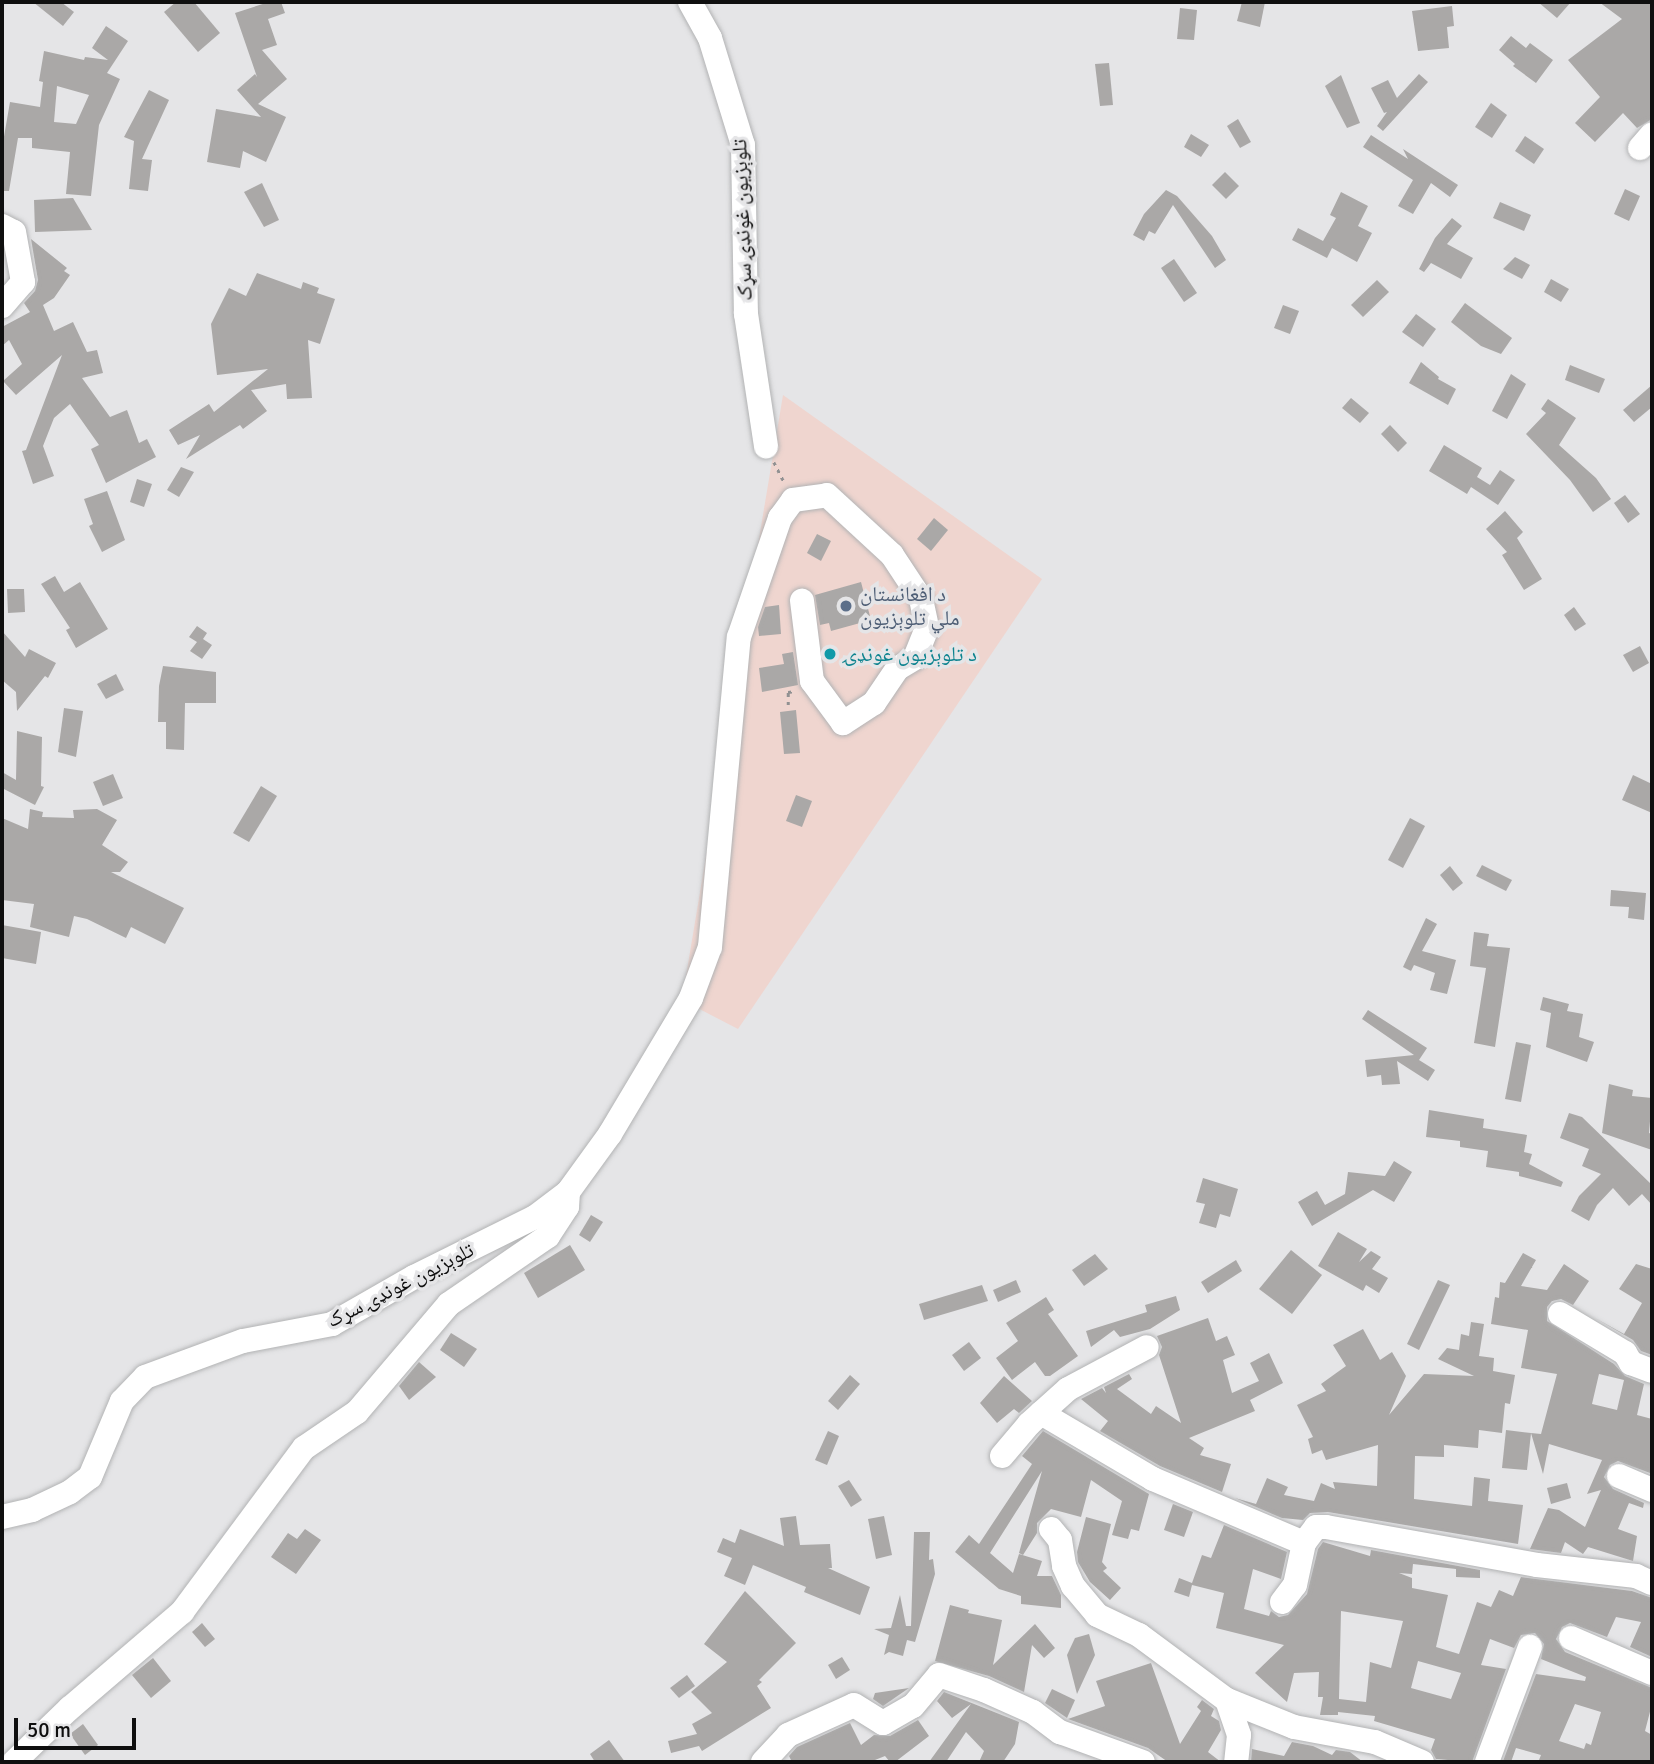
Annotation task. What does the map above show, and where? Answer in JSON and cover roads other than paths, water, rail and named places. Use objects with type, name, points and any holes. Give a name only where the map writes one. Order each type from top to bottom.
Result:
[{"type":"street","name":"تلوېزيون غونډۍ سړک","points":[[690,2],[710,38],[743,145],[746,314],[766,446]]},
{"type":"street","points":[[2,226],[14,232],[23,282],[2,306]]},
{"type":"street","points":[[13,1762],[70,1708],[182,1612],[304,1448],[357,1412],[449,1304],[548,1236],[566,1207],[568,1192],[610,1134],[691,998],[710,947],[739,638],[780,518],[793,500],[827,495],[892,555],[921,599],[927,628],[915,658],[897,669],[874,702],[843,723],[812,681],[802,601]]},
{"type":"street","name":"تلوېزيون غونډۍ سړک","points":[[2,1517],[32,1510],[70,1492],[90,1477],[121,1401],[145,1377],[243,1341],[332,1324],[414,1277],[535,1217],[568,1192]]},
{"type":"street","points":[[1560,1314],[1625,1353],[1631,1363],[1652,1371]]},
{"type":"street","points":[[1002,1456],[1041,1413],[1068,1389],[1147,1346]]},
{"type":"street","points":[[1041,1413],[1153,1479],[1304,1543]]},
{"type":"street","points":[[1619,1476],[1652,1490]]},
{"type":"street","points":[[1282,1602],[1295,1585],[1304,1543],[1316,1527],[1537,1565],[1636,1576],[1652,1583]]},
{"type":"street","points":[[1051,1529],[1060,1540],[1064,1566],[1073,1586],[1097,1615],[1139,1635],[1227,1700],[1294,1727],[1375,1742],[1422,1762]]},
{"type":"street","points":[[1571,1638],[1652,1674]]},
{"type":"street","points":[[1487,1762],[1530,1647]]},
{"type":"street","points":[[763,1762],[788,1735],[853,1705],[883,1723],[914,1706],[939,1675],[984,1690],[1033,1712],[1060,1732],[1143,1762]]},
{"type":"street","points":[[1227,1700],[1239,1735],[1236,1762]]},
{"type":"place","name":"د افغانستان ملي تلوېزیون","points":[[846,606]]},
{"type":"place","name":"د تلوېزیون غونډۍ","points":[[830,654]]}]
